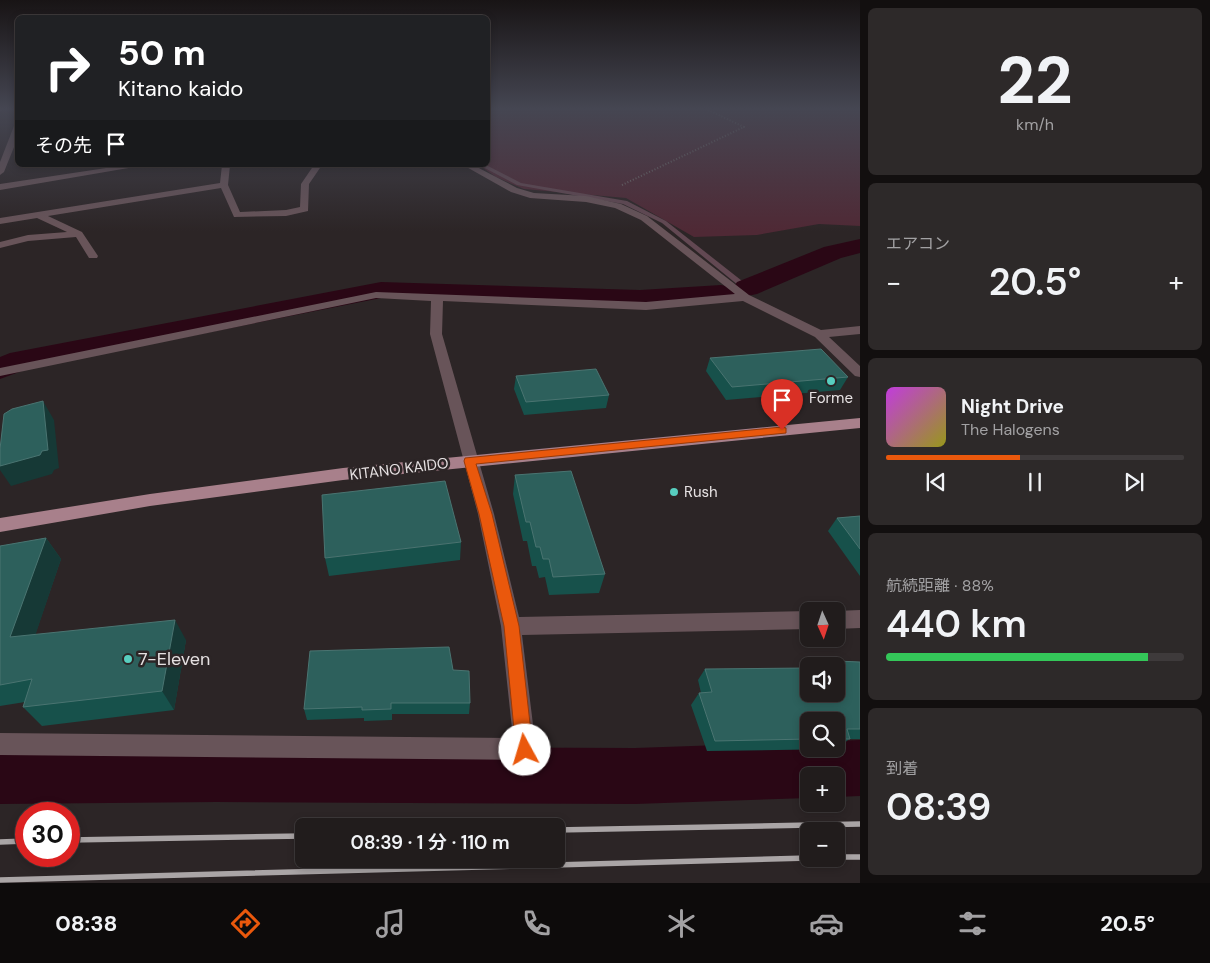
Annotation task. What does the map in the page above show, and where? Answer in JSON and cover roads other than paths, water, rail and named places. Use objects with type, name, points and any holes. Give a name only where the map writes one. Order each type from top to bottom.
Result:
[{"type":"main road","name":"KITANO KAIDO","points":[[0,525],[172,497],[470,461],[860,423]]},
{"type":"street","points":[[0,172],[7,149]]},
{"type":"street","points":[[2,161],[15,157]]},
{"type":"street","points":[[0,187],[129,167]]},
{"type":"street","points":[[226,167],[224,185],[237,215],[286,214],[305,209],[305,184],[317,167]]},
{"type":"street","points":[[471,167],[514,190],[533,196],[586,199],[618,206],[644,218],[745,297],[819,334],[860,373]]},
{"type":"street","points":[[0,221],[224,185]]},
{"type":"street","points":[[38,215],[79,234],[93,256]]},
{"type":"street","points":[[0,245],[28,238],[79,234]]},
{"type":"street","points":[[0,372],[376,295],[646,306],[745,297]]},
{"type":"street","points":[[0,744],[525,750],[511,626],[486,514],[436,334],[437,298]]},
{"type":"street","points":[[819,334],[860,330]]},
{"type":"street","points":[[845,620],[860,619]]},
{"type":"street","points":[[511,626],[800,620]]},
{"type":"waterway","points":[[486,167],[519,184],[625,202],[664,222],[747,288]]},
{"type":"waterway","points":[[747,288],[833,252],[860,246]]},
{"type":"waterway","points":[[0,369],[21,360],[381,290],[640,298],[721,293]]},
{"type":"waterway","points":[[0,776],[216,774],[635,776],[860,768]]},
{"type":"railway","points":[[565,830],[860,824]]},
{"type":"railway","points":[[80,840],[295,836]]},
{"type":"railway","points":[[0,842],[15,841]]},
{"type":"railway","points":[[845,857],[860,857]]},
{"type":"railway","points":[[0,880],[800,858]]},
{"type":"place","name":"Forme","points":[[831,381]]},
{"type":"place","name":"Rush","points":[[674,492]]},
{"type":"place","name":"7-Eleven","points":[[128,659]]}]
